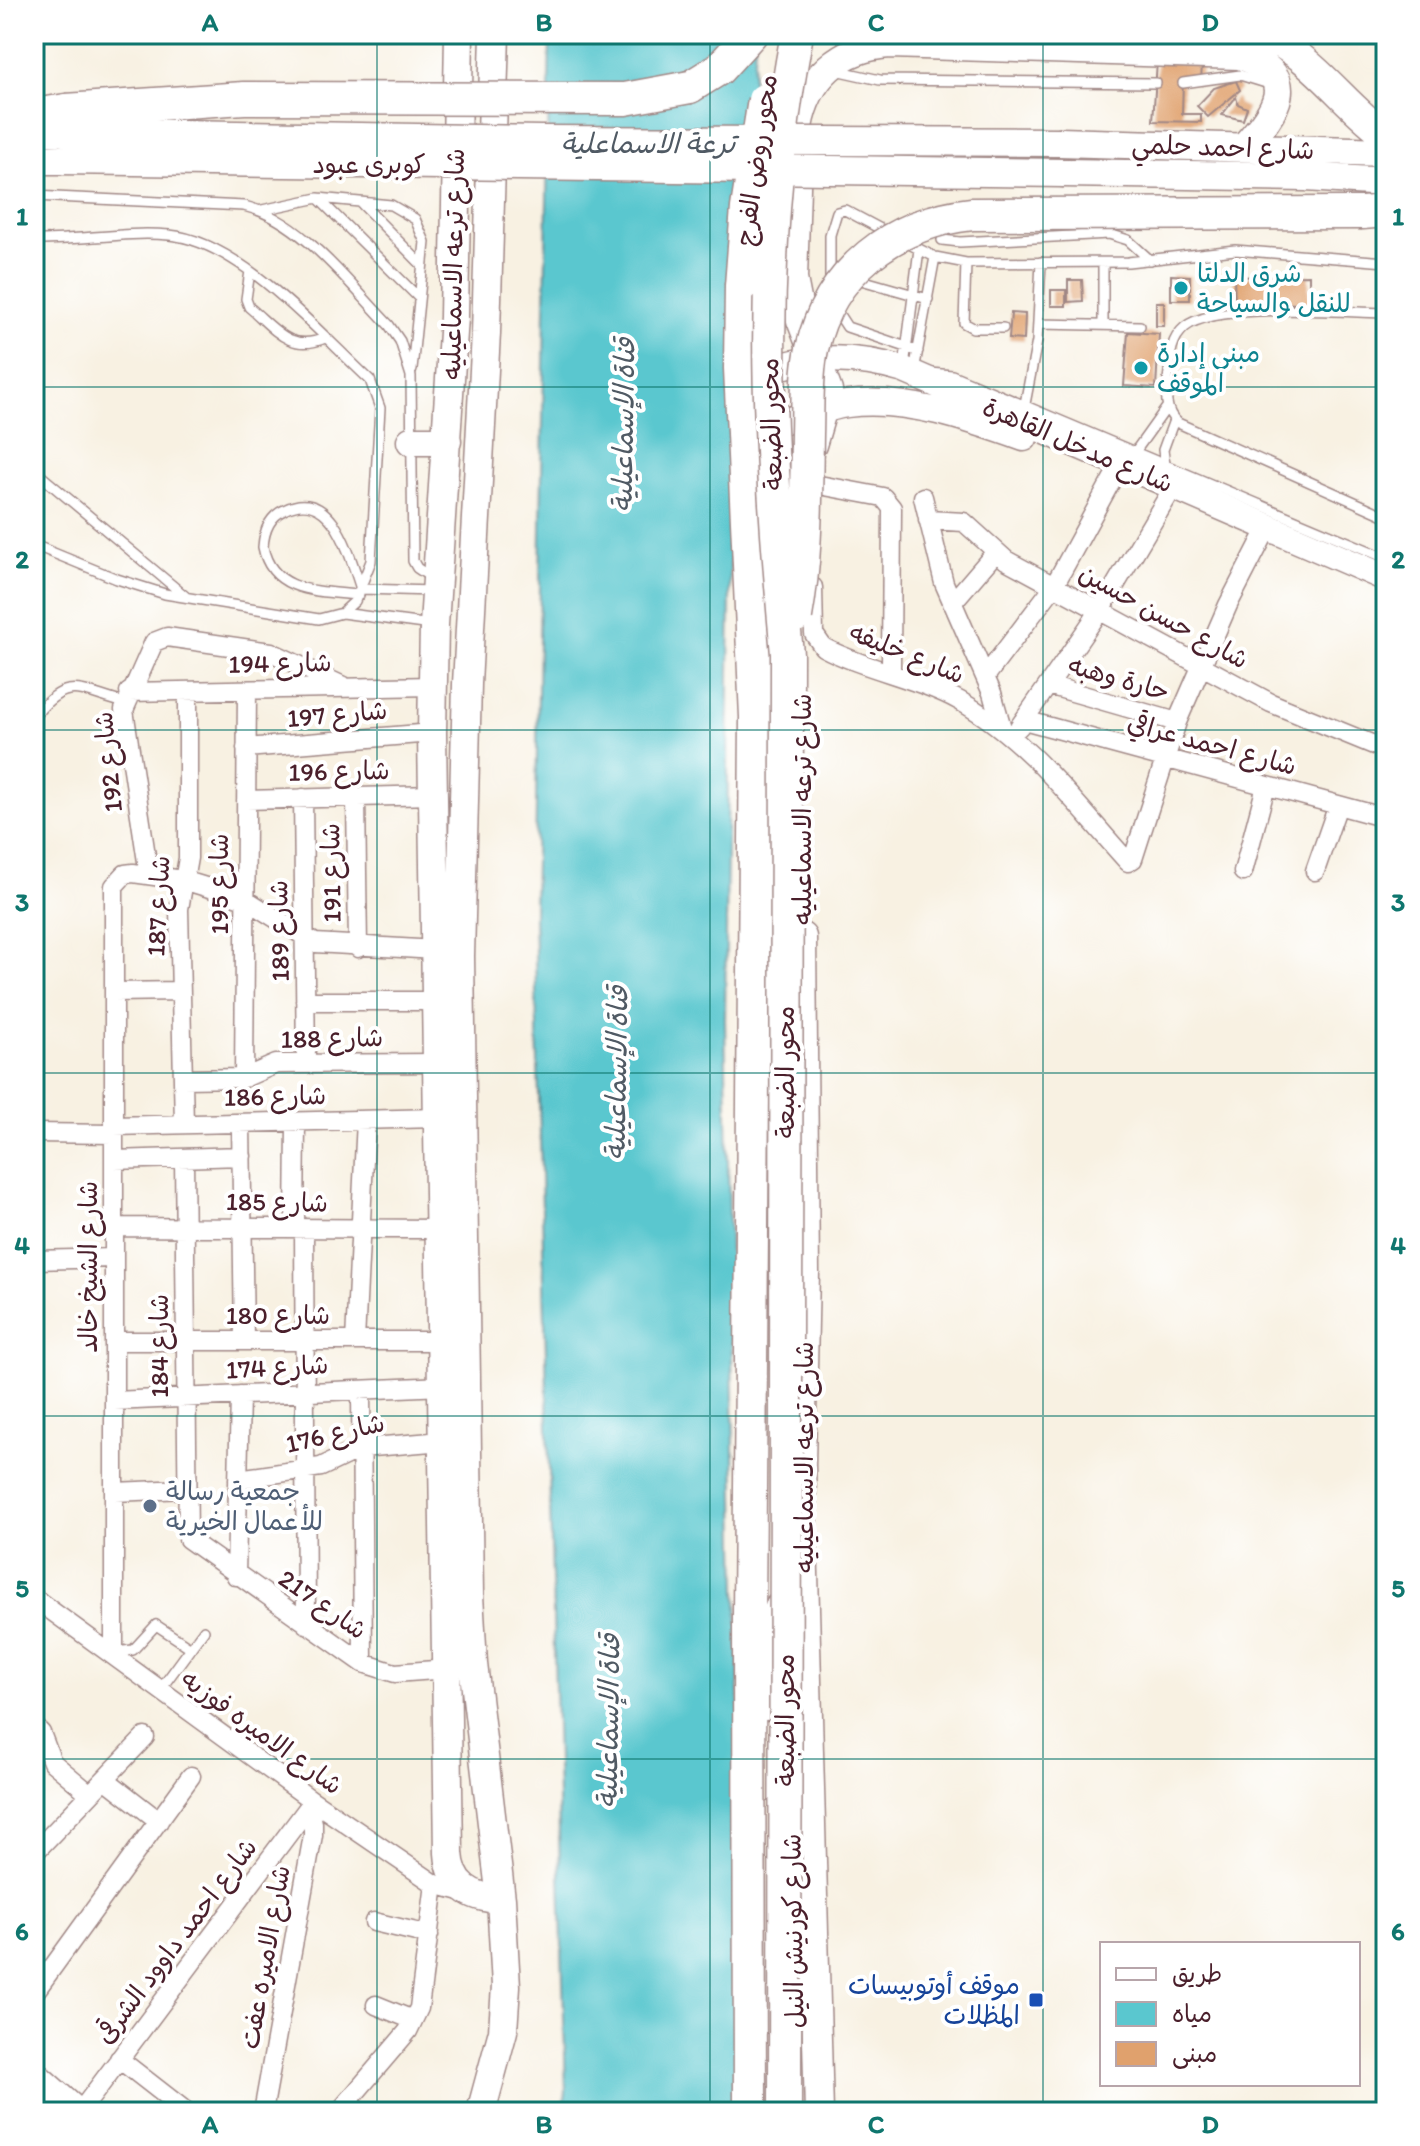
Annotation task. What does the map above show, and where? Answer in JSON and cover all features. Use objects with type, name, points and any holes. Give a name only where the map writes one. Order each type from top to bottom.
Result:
[{"type":"highway","points":[[34,115],[65,121],[244,98],[492,100],[647,97],[690,87],[705,79],[732,58],[751,34]]},
{"type":"highway","name":"محور روض الفرج","points":[[741,286],[747,208],[775,34]]},
{"type":"highway","name":"محور الضبعة","points":[[785,2112],[787,654],[769,445],[767,289],[776,174],[797,34]]},
{"type":"highway","points":[[787,654],[804,561],[812,351],[826,308],[838,289],[851,271],[885,242],[925,222],[972,214],[1374,212]]},
{"type":"highway","name":"محور الضبعة","points":[[741,286],[740,368],[756,717],[749,1617],[750,2112]]},
{"type":"main road","name":"شارع ترعه الاسماعيليه","points":[[459,34],[456,254],[434,625],[432,733],[450,1864],[453,1875],[468,1893]]},
{"type":"main road","name":"شارع ترعه الاسماعيليه","points":[[481,2112],[506,2006],[501,1899],[473,1664],[469,1595],[460,956],[467,684],[486,333],[495,34]]},
{"type":"main road","name":"شارع ترعه الاسماعيليه","points":[[780,1605],[776,1103],[759,316],[773,123],[790,81],[804,64],[822,49],[853,34]]},
{"type":"main road","points":[[1259,34],[1289,49],[1356,113],[1386,135]]},
{"type":"main road","name":"شارع ترعه الاسماعيليه","points":[[819,2112],[801,1465],[805,1272],[802,490],[807,459],[824,410],[826,379],[801,320],[793,279],[798,127],[807,94],[828,67],[857,50],[890,44],[1216,51],[1258,62],[1271,73],[1278,89]]},
{"type":"main road","points":[[1244,147],[1270,118],[1277,104],[1278,89]]},
{"type":"main road","points":[[34,131],[65,121]]},
{"type":"main road","name":"كوبرى عبود","points":[[65,121],[540,140],[1060,142]]},
{"type":"main road","name":"شارع احمد حلمي","points":[[1060,142],[1386,152]]},
{"type":"main road","name":"كوبرى عبود","points":[[46,160],[1064,173]]},
{"type":"main road","name":"شارع احمد حلمي","points":[[1064,173],[1306,177],[1386,182]]},
{"type":"main road","points":[[411,441],[447,441]]},
{"type":"main road","points":[[761,2112],[766,1656],[780,1605]]},
{"type":"main road","name":"شارع كورنيش النيل","points":[[780,1605],[795,1894],[797,2112]]},
{"type":"main road","points":[[468,1893],[501,1899]]},
{"type":"main road","points":[[459,2112],[494,2065]]},
{"type":"main road","points":[[34,2075],[78,2112]]},
{"type":"street","name":"شارع مدخل القاهرة","points":[[761,372],[816,359],[912,364],[1023,413],[1126,465],[1386,578]]},
{"type":"street","points":[[867,403],[877,362]]},
{"type":"street","name":"شارع مدخل القاهرة","points":[[762,423],[788,421],[824,410],[867,403],[925,410],[979,423],[1033,441],[1126,465],[1167,498],[1277,529],[1386,593]]},
{"type":"street","name":"شارع خليفه","points":[[824,410],[825,428],[814,484],[814,634],[830,651],[891,671],[962,702],[1007,732]]},
{"type":"street","points":[[985,677],[1054,586],[1126,465]]},
{"type":"street","points":[[814,484],[883,497],[892,508],[891,671]]},
{"type":"street","points":[[923,497],[952,603],[1007,732],[1128,862],[1133,859],[1163,758],[1202,666],[1277,529]]},
{"type":"street","points":[[1007,732],[1024,720],[1101,609],[1167,498]]},
{"type":"street","name":"شارع حسن حسين","points":[[928,520],[964,522],[995,553],[1202,666],[1271,703],[1386,750]]},
{"type":"street","points":[[952,603],[995,553]]},
{"type":"street","name":"شارع 192","points":[[149,875],[127,698],[149,647],[167,637],[271,652],[345,687]]},
{"type":"street","name":"حارة وهبه","points":[[1048,685],[1177,722]]},
{"type":"street","name":"شارع 194","points":[[127,698],[188,691],[433,686]]},
{"type":"street","name":"شارع 195","points":[[244,1078],[247,690]]},
{"type":"street","name":"شارع 187","points":[[184,1124],[179,909],[188,858],[188,691]]},
{"type":"street","name":"شارع احمد عراقي","points":[[1024,720],[1386,818]]},
{"type":"street","name":"شارع 197","points":[[246,748],[432,733]]},
{"type":"street","points":[[1243,872],[1266,786]]},
{"type":"street","name":"شارع 196","points":[[246,800],[433,795]]},
{"type":"street","name":"شارع 191","points":[[356,797],[358,948]]},
{"type":"street","name":"شارع 189","points":[[303,798],[306,1064]]},
{"type":"street","points":[[1315,871],[1338,805]]},
{"type":"street","name":"شارع الشيخ خالد","points":[[114,1654],[114,893],[118,879],[125,874],[149,875]]},
{"type":"street","points":[[149,875],[183,880],[245,899],[315,943],[358,948],[436,950]]},
{"type":"street","points":[[114,992],[181,991]]},
{"type":"street","points":[[305,1001],[437,1001]]},
{"type":"street","name":"شارع 188","points":[[183,1079],[244,1078],[269,1065],[438,1063]]},
{"type":"street","name":"شارع 186","points":[[34,1133],[184,1124],[438,1118]]},
{"type":"street","points":[[355,1341],[366,1120]]},
{"type":"street","points":[[296,1122],[306,1340],[306,1624]]},
{"type":"street","points":[[241,1123],[244,1341]]},
{"type":"street","points":[[114,1160],[242,1156]]},
{"type":"street","name":"شارع 184","points":[[184,1158],[186,1534]]},
{"type":"street","name":"شارع 185","points":[[113,1227],[440,1229]]},
{"type":"street","points":[[34,1260],[114,1258]]},
{"type":"street","name":"شارع 180","points":[[114,1341],[442,1341]]},
{"type":"street","name":"شارع 174","points":[[114,1401],[443,1386]]},
{"type":"street","points":[[361,1390],[363,1663]]},
{"type":"street","points":[[236,1576],[240,1395]]},
{"type":"street","name":"شارع 176","points":[[238,1479],[334,1462],[361,1448],[443,1441]]},
{"type":"street","points":[[114,1492],[186,1489]]},
{"type":"street","name":"شارع 217","points":[[186,1534],[193,1545],[363,1663],[395,1673],[448,1669]]},
{"type":"street","name":"شارع الاميره فوزيه","points":[[34,1598],[114,1654],[309,1808],[435,1884],[468,1893]]},
{"type":"street","points":[[34,1726],[41,1733],[49,1757],[90,1794]]},
{"type":"street","points":[[34,1853],[145,1737]]},
{"type":"street","points":[[34,1993],[191,1776]]},
{"type":"street","points":[[105,1779],[159,1821]]},
{"type":"street","name":"شارع احمد داوود الشرقى","points":[[78,2112],[309,1808]]},
{"type":"street","name":"شارع الاميره عفت","points":[[263,2112],[313,1835],[309,1808]]},
{"type":"street","points":[[339,2112],[413,2020],[422,1997],[435,1884]]},
{"type":"street","points":[[374,1922],[429,1935]]},
{"type":"street","points":[[376,2005],[413,2020]]},
{"type":"street","points":[[119,2059],[187,2112]]},
{"type":"lane","points":[[828,67],[880,80],[1156,83]]},
{"type":"lane","points":[[1183,83],[1240,75],[1278,89]]},
{"type":"lane","points":[[34,196],[226,205],[262,210],[289,224],[389,325],[400,341],[411,376]]},
{"type":"lane","points":[[262,210],[318,198],[391,205],[415,219],[425,242],[411,376],[413,561],[437,586]]},
{"type":"lane","points":[[318,198],[419,298]]},
{"type":"lane","points":[[360,202],[422,265]]},
{"type":"lane","points":[[912,364],[843,325],[837,315],[829,271],[834,218],[842,210],[935,257],[966,263],[1103,263],[1235,250],[1386,262]]},
{"type":"lane","points":[[942,240],[960,242],[1109,234],[1128,240],[1150,260]]},
{"type":"lane","points":[[34,240],[172,235],[207,244],[235,257],[370,380],[379,401],[373,546],[360,592],[342,613]]},
{"type":"lane","points":[[912,364],[913,295],[919,249]]},
{"type":"lane","points":[[912,364],[935,257]]},
{"type":"lane","points":[[1023,413],[1039,324],[1041,262]]},
{"type":"lane","points":[[966,263],[964,323],[973,328],[1003,328]]},
{"type":"lane","points":[[1103,263],[1103,325]]},
{"type":"lane","points":[[250,271],[246,299],[249,307],[295,344],[310,345],[325,338]]},
{"type":"lane","points":[[829,271],[928,299]]},
{"type":"lane","points":[[1126,465],[1167,407],[1171,347],[1180,332],[1195,320],[1267,312],[1386,313]]},
{"type":"lane","points":[[1039,324],[1140,326]]},
{"type":"lane","points":[[1167,407],[1174,420],[1324,491],[1386,516]]},
{"type":"lane","points":[[1165,464],[1163,450],[1174,420]]},
{"type":"lane","points":[[1126,465],[1165,464],[1277,529],[1386,558]]},
{"type":"lane","points":[[34,470],[185,597]]},
{"type":"lane","points":[[360,592],[340,532],[322,512],[295,506],[271,519],[264,537],[265,556],[283,580],[312,591],[360,592],[437,586]]},
{"type":"lane","points":[[34,545],[117,579],[185,597],[319,619],[342,613],[434,625]]},
{"type":"lane","points":[[37,713],[53,694],[65,688],[127,698]]},
{"type":"lane","points":[[114,1654],[133,1650],[156,1625],[191,1648]]},
{"type":"lane","points":[[160,1690],[204,1630]]},
{"type":"water","name":"ترعة الاسماعلية","points":[[550,34],[756,34],[733,330],[725,1021],[748,2112],[563,2112],[566,2092],[534,915]]},
{"type":"building","points":[[1157,61],[1202,64],[1201,81],[1183,80],[1182,114],[1201,114],[1201,122],[1153,121]]},
{"type":"building","points":[[1236,81],[1240,90],[1208,117],[1197,106],[1214,88]]},
{"type":"building","points":[[1236,97],[1238,104],[1247,108],[1243,120],[1222,115]]},
{"type":"building","name":"شرق الدلتا للنقل والسياحة","points":[[1171,275],[1190,276],[1190,300],[1171,300]]},
{"type":"building","points":[[1309,275],[1309,304],[1235,303],[1234,277]]},
{"type":"building","points":[[1068,280],[1082,280],[1083,301],[1068,302]]},
{"type":"building","points":[[1051,290],[1066,290],[1066,306],[1051,306]]},
{"type":"building","points":[[1156,302],[1164,302],[1164,326],[1156,326]]},
{"type":"building","points":[[1011,313],[1025,314],[1024,340],[1009,339]]},
{"type":"building","name":"مبنى إدارة الموقف","points":[[1128,332],[1159,334],[1156,388],[1124,386]]},
{"type":"place","name":"شرق الدلتا للنقل والسياحة","points":[[1181,288]]},
{"type":"place","name":"مبنى إدارة الموقف","points":[[1141,368]]},
{"type":"place","name":"جمعية رسالة للأعمال الخيرية","points":[[150,1506]]},
{"type":"place","name":"موقف أوتوبيسات المظلات","points":[[1036,2000]]},
{"type":"water label","name":"قناة الإسماعيلية","points":[[623,425]]},
{"type":"water label","name":"قناة الإسماعيلية","points":[[616,1073]]},
{"type":"water label","name":"قناة الإسماعيلية","points":[[608,1721]]}]
